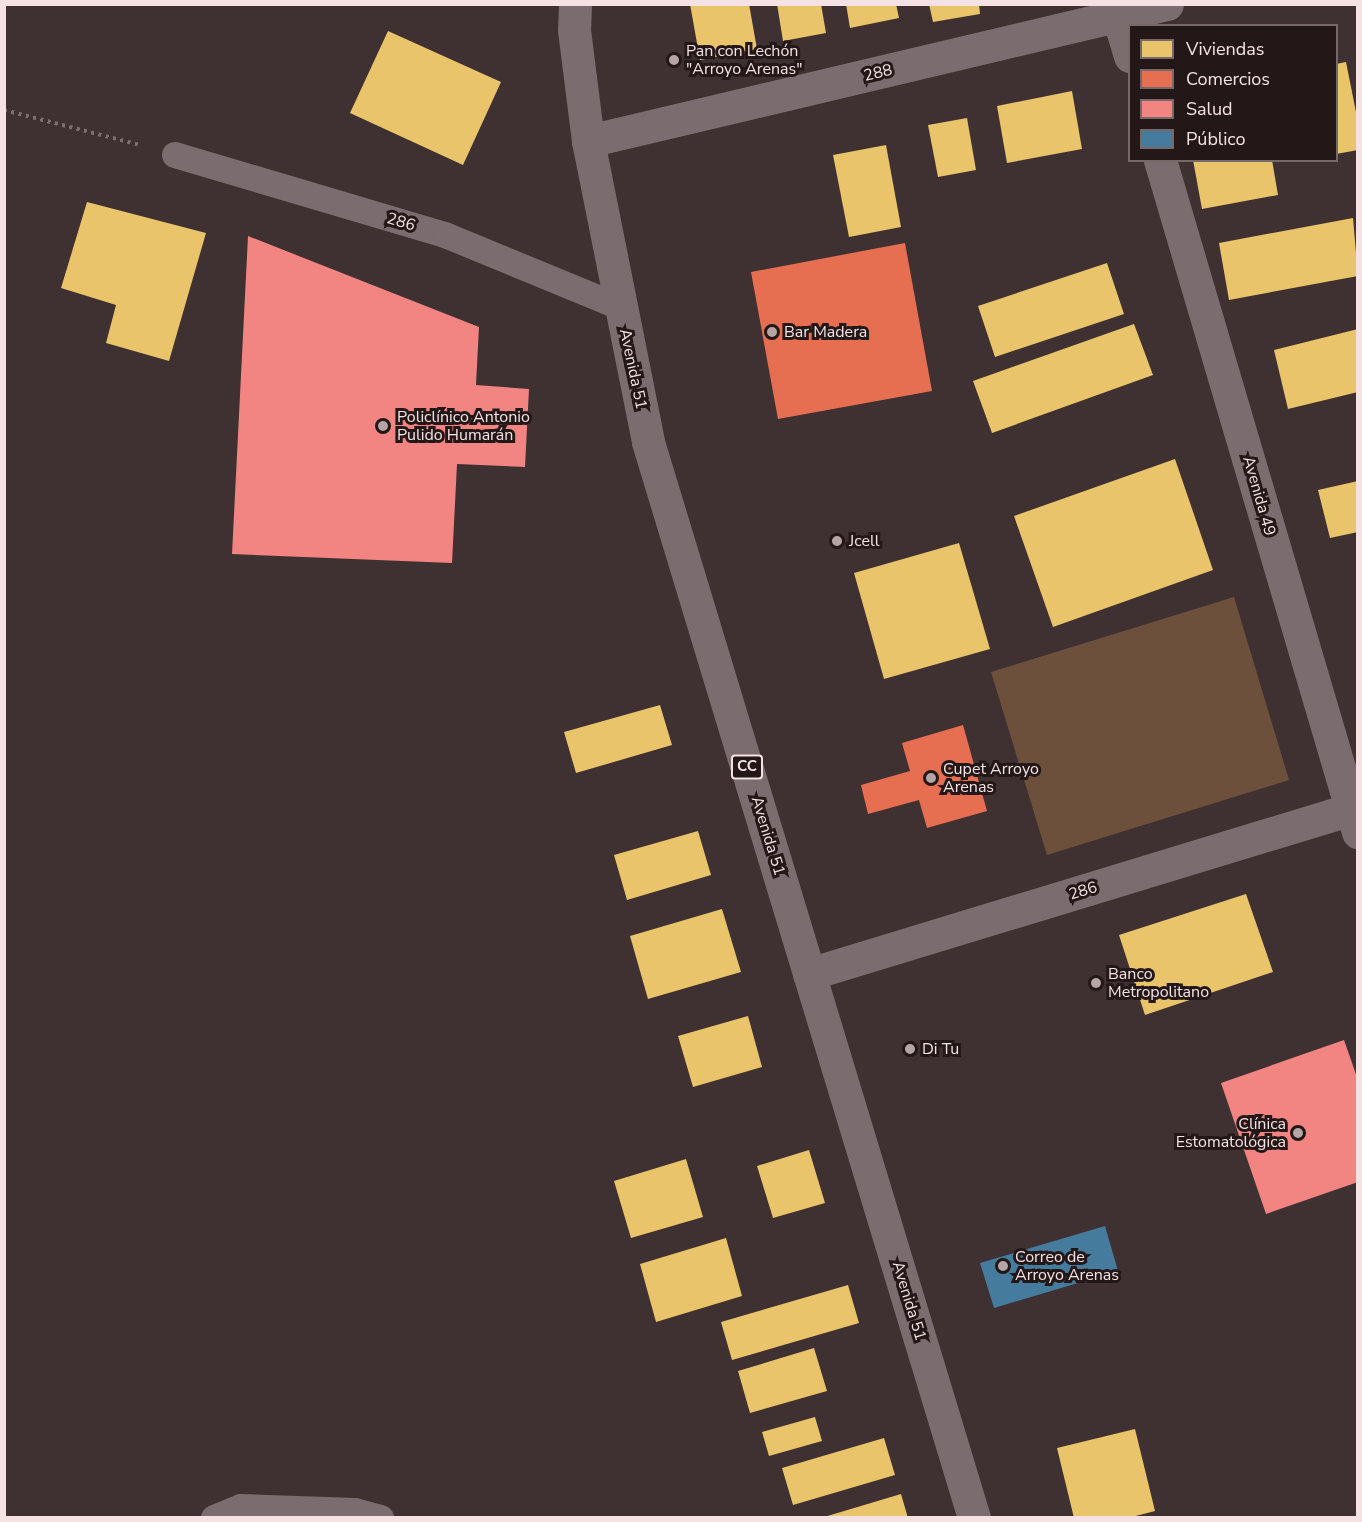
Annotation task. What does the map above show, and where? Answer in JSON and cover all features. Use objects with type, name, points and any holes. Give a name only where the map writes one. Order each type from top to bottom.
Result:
[{"type":"street","name":"Avenida 51","points":[[575,4],[574,30],[588,141],[648,442],[974,1518]]},
{"type":"street","name":"288","points":[[588,141],[1167,4]]},
{"type":"street","points":[[1118,16],[1128,49]]},
{"type":"street","name":"Avenida 49","points":[[1161,162],[1355,816]]},
{"type":"street","name":"286","points":[[809,974],[1355,816]]},
{"type":"lane","name":"286","points":[[175,154],[445,235],[620,307]]},
{"type":"lane","points":[[214,1518],[241,1507],[355,1511],[381,1518]]},
{"type":"path","points":[[4,110],[175,154]]},
{"type":"shaded area","points":[[1234,597],[1289,780],[1047,855],[991,672]]},
{"type":"building: Viviendas","points":[[690,4],[749,4],[757,49],[700,60]]},
{"type":"building: Viviendas","points":[[777,4],[821,4],[826,33],[783,41]]},
{"type":"building: Viviendas","points":[[846,4],[896,4],[899,18],[850,28]]},
{"type":"building: Viviendas","points":[[929,4],[979,4],[980,14],[933,22]]},
{"type":"building: Viviendas","points":[[388,31],[501,82],[463,165],[350,113]]},
{"type":"building: Viviendas","points":[[1346,62],[1358,122],[1358,150],[1338,154],[1338,64]]},
{"type":"building: Viviendas","points":[[1072,91],[1082,149],[1007,163],[997,106]]},
{"type":"building: Viviendas","points":[[967,118],[976,170],[938,177],[928,125]]},
{"type":"building: Viviendas","points":[[886,145],[901,227],[849,237],[833,155]]},
{"type":"building: Viviendas","points":[[1193,162],[1272,162],[1278,195],[1202,209]]},
{"type":"building: Viviendas","points":[[87,202],[206,233],[169,361],[106,343],[116,305],[61,288]]},
{"type":"building: Viviendas","points":[[1353,218],[1358,276],[1229,300],[1219,243]]},
{"type":"building: Viviendas","points":[[1107,263],[1124,314],[995,357],[978,306]]},
{"type":"building: Viviendas","points":[[1134,324],[1153,375],[992,433],[973,381]]},
{"type":"building: Viviendas","points":[[1358,329],[1358,392],[1288,409],[1274,350]]},
{"type":"building: Viviendas","points":[[1175,459],[1213,570],[1053,627],[1014,516]]},
{"type":"building: Viviendas","points":[[1358,481],[1358,532],[1330,538],[1318,490]]},
{"type":"building: Viviendas","points":[[959,543],[990,649],[884,679],[854,573]]},
{"type":"building: Viviendas","points":[[660,705],[672,745],[576,773],[564,732]]},
{"type":"building: Viviendas","points":[[698,831],[711,875],[627,900],[614,855]]},
{"type":"building: Viviendas","points":[[1246,894],[1273,972],[1145,1015],[1119,935]]},
{"type":"building: Viviendas","points":[[722,909],[741,972],[648,999],[630,936]]},
{"type":"building: Viviendas","points":[[748,1016],[762,1067],[693,1087],[678,1036]]},
{"type":"building: Viviendas","points":[[809,1150],[825,1203],[773,1218],[757,1166]]},
{"type":"building: Viviendas","points":[[686,1159],[703,1217],[631,1238],[614,1181]]},
{"type":"building: Viviendas","points":[[726,1238],[742,1296],[656,1322],[640,1264]]},
{"type":"building: Viviendas","points":[[848,1285],[859,1323],[732,1360],[721,1322]]},
{"type":"building: Viviendas","points":[[814,1348],[827,1391],[750,1413],[738,1371]]},
{"type":"building: Viviendas","points":[[815,1417],[822,1441],[769,1456],[762,1432]]},
{"type":"building: Viviendas","points":[[1135,1429],[1155,1511],[1128,1518],[1074,1518],[1057,1448]]},
{"type":"building: Viviendas","points":[[884,1438],[895,1475],[793,1505],[782,1468]]},
{"type":"building: Viviendas","points":[[901,1494],[908,1518],[824,1518],[824,1517]]},
{"type":"building: Comercios","points":[[905,243],[932,391],[778,419],[751,272]]},
{"type":"building: Comercios","name":"Cupet Arroyo Arenas","points":[[963,725],[987,811],[927,828],[919,800],[868,814],[861,785],[910,771],[902,743]]},
{"type":"building: Salud","name":"Policlínico Antonio Pulido Humarán","points":[[248,236],[479,327],[476,385],[529,389],[525,467],[457,464],[452,563],[232,554]]},
{"type":"building: Salud","name":"Clínica Estomatológica","points":[[1344,1040],[1358,1080],[1358,1182],[1266,1214],[1221,1083]]},
{"type":"building: Público","points":[[1105,1226],[1118,1271],[994,1308],[980,1263]]},
{"type":"place","name":"Pan con Lechón \"Arroyo Arenas\"","points":[[674,60]]},
{"type":"place","name":"Bar Madera","points":[[772,332]]},
{"type":"place","name":"Policlínico Antonio Pulido Humarán","points":[[383,426]]},
{"type":"place","name":"Jcell","points":[[837,541]]},
{"type":"place","name":"Cupet Arroyo Arenas","points":[[931,778]]},
{"type":"place","name":"Banco Metropolitano","points":[[1096,983]]},
{"type":"place","name":"Di Tu","points":[[910,1049]]},
{"type":"place","name":"Clínica Estomatológica","points":[[1298,1133]]},
{"type":"place","name":"Correo de Arroyo Arenas","points":[[1003,1266]]}]
